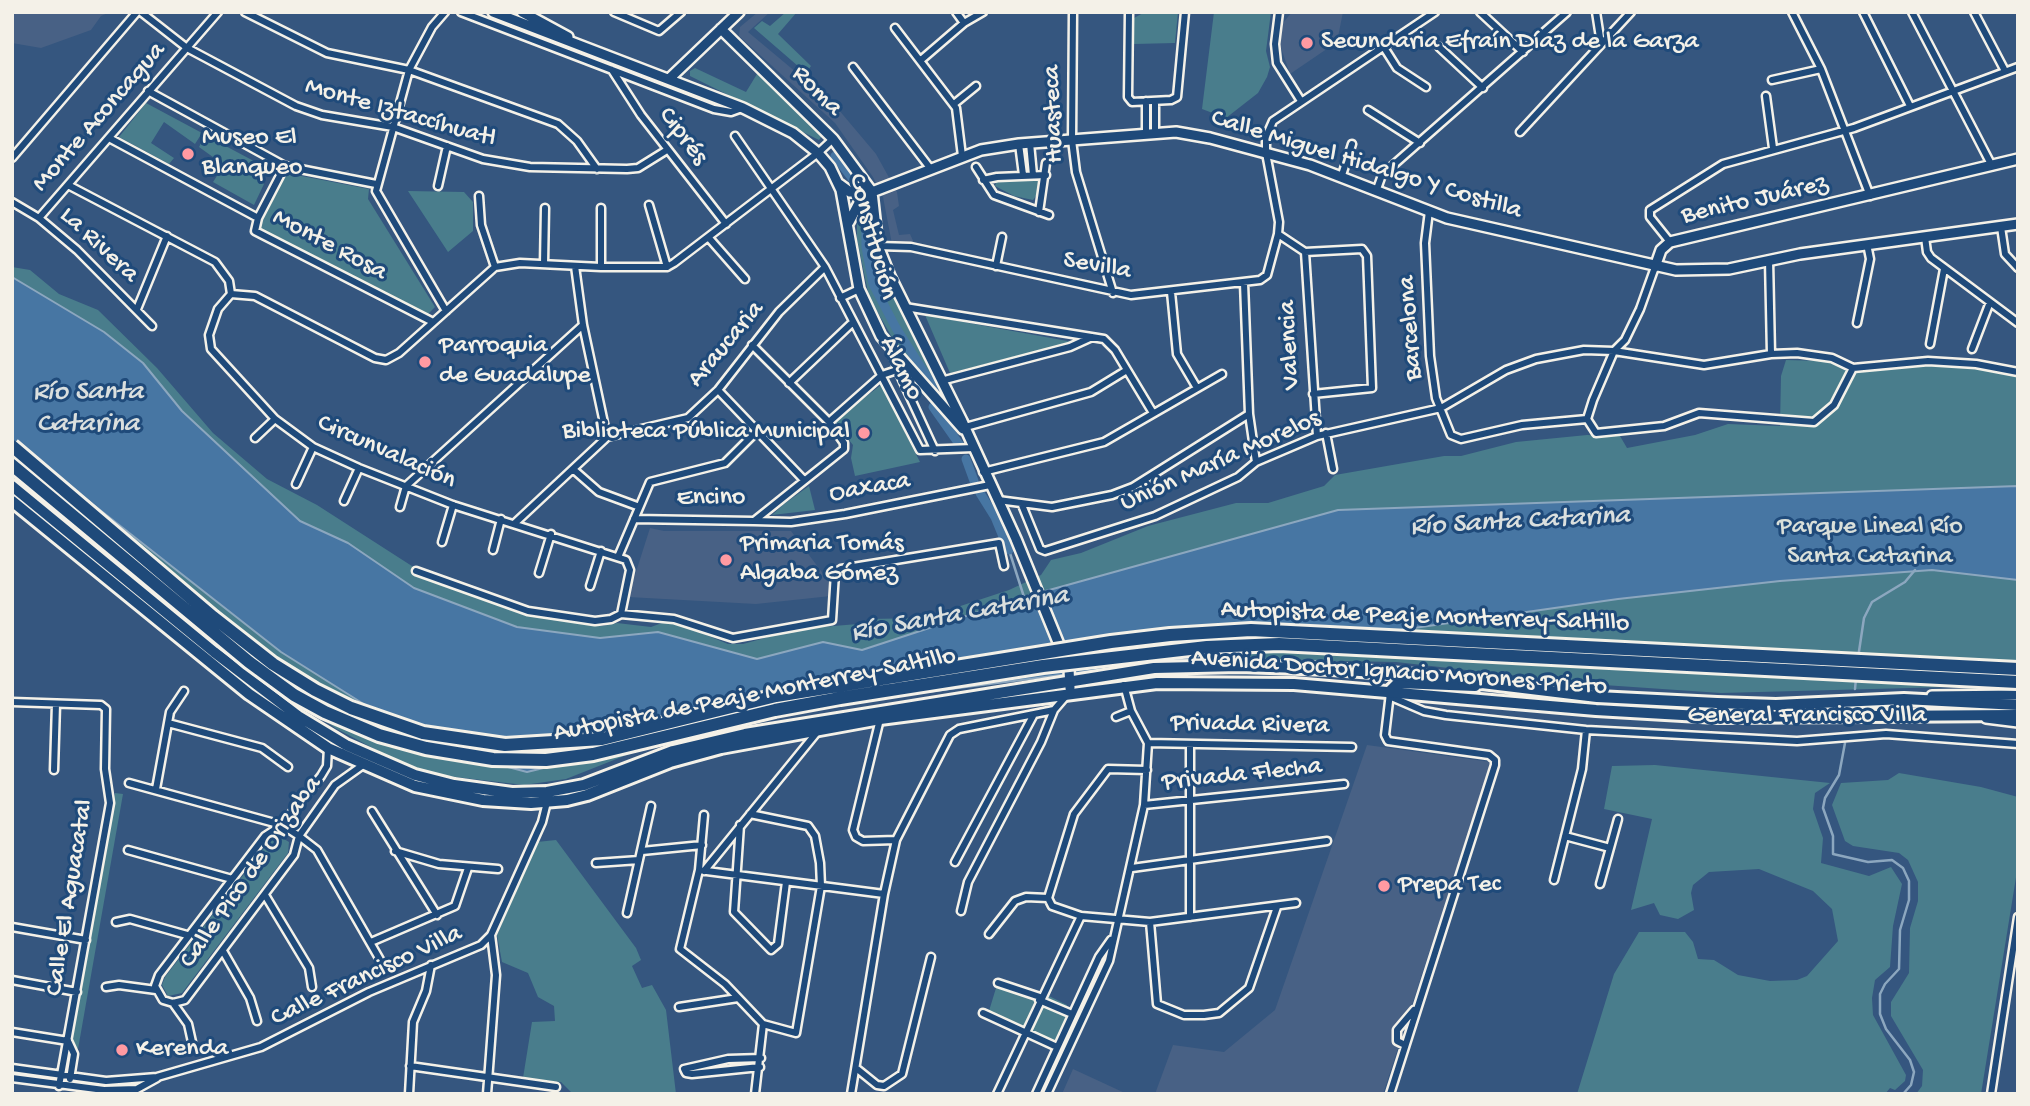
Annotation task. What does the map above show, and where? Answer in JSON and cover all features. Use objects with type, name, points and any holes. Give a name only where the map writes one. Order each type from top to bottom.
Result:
[{"type":"highway","name":"Autopista de Peaje Monterrey-Saltillo","points":[[12,446],[213,617],[284,670],[327,696],[382,720],[423,733],[483,743],[535,745],[602,739],[821,687],[1111,642],[1251,630],[2018,669]]},
{"type":"highway","name":"Autopista de Peaje Monterrey-Saltillo","points":[[12,465],[249,662],[294,695],[325,712],[379,735],[405,743],[493,759],[545,760],[593,754],[775,710],[840,698],[1044,666],[1207,647],[1293,645],[2018,682]]},
{"type":"main road","name":"Avenida Doctor Ignacio Morones Prieto","points":[[12,486],[214,652],[298,716],[346,745],[389,765],[454,785],[512,793],[547,792],[584,785],[673,751],[745,734],[1070,675],[1154,668],[1239,666],[1404,674],[1597,697],[1717,703],[1776,705],[1903,699],[2018,705]]},
{"type":"main road","name":"Avenida Doctor Ignacio Morones Prieto","points":[[12,501],[249,694],[328,748],[363,765],[438,792],[483,800],[547,802],[587,795],[690,756],[880,719],[1124,685],[1240,681],[1596,710],[1729,717],[2018,715]]},
{"type":"main road","points":[[1390,694],[1398,683],[1458,688],[1484,683]]},
{"type":"street","name":"Monte Iztaccíhuatl","points":[[139,12],[187,48],[296,106],[322,115],[393,127],[505,164],[597,169],[638,168],[667,149]]},
{"type":"street","points":[[12,158],[139,12]]},
{"type":"street","name":"Monte Aconcagua","points":[[39,218],[218,12]]},
{"type":"street","points":[[244,12],[327,53],[409,70],[558,124],[577,141],[597,169]]},
{"type":"street","points":[[446,12],[432,27],[409,70],[376,184],[383,206],[446,311]]},
{"type":"street","points":[[461,12],[723,112],[743,108]]},
{"type":"street","name":"Constitución","points":[[493,12],[743,108],[793,133],[818,153],[838,183],[849,222],[859,289],[881,336],[902,369],[932,394],[964,429]]},
{"type":"street","name":"Constitución","points":[[522,12],[584,47]]},
{"type":"street","points":[[614,12],[659,31],[681,12]]},
{"type":"street","points":[[662,88],[738,12]]},
{"type":"street","points":[[956,12],[964,23]]},
{"type":"street","points":[[920,60],[964,23],[983,12]]},
{"type":"street","name":"Huasteca","points":[[1073,12],[1072,140],[1076,172],[1113,293]]},
{"type":"street","points":[[1129,12],[1128,99],[1132,102],[1177,97],[1185,12]]},
{"type":"street","points":[[1279,12],[1275,44],[1277,63],[1301,100]]},
{"type":"street","points":[[1313,394],[1372,388],[1365,250],[1305,251],[1278,234],[1279,222],[1266,153],[1266,137],[1273,121],[1301,100],[1435,12]]},
{"type":"street","points":[[1479,12],[1523,52]]},
{"type":"street","points":[[1597,12],[1601,44]]},
{"type":"street","points":[[1520,132],[1631,12]]},
{"type":"street","points":[[1792,12],[1821,69],[1870,196]]},
{"type":"street","points":[[1863,12],[1910,106]]},
{"type":"street","points":[[1912,12],[1992,166]]},
{"type":"street","points":[[1974,12],[2005,71]]},
{"type":"street","points":[[1377,189],[1382,174],[1483,88],[1561,14]]},
{"type":"street","points":[[895,28],[954,104],[961,129],[962,156]]},
{"type":"street","name":"Roma","points":[[721,29],[833,139],[872,192]]},
{"type":"street","points":[[1382,46],[1397,68],[1426,88]]},
{"type":"street","points":[[1439,47],[1483,88]]},
{"type":"street","points":[[853,67],[930,168]]},
{"type":"street","points":[[1670,242],[1649,213],[1723,164],[1843,130],[2018,67]]},
{"type":"street","points":[[1772,80],[1821,69]]},
{"type":"street","name":"Ciprés","points":[[612,70],[667,149],[726,224]]},
{"type":"street","points":[[954,104],[976,86]]},
{"type":"street","points":[[148,91],[285,166],[376,184]]},
{"type":"street","points":[[1766,96],[1773,148]]},
{"type":"street","points":[[1146,101],[1151,134]]},
{"type":"street","points":[[1151,134],[1155,101]]},
{"type":"street","points":[[1368,110],[1420,143]]},
{"type":"street","name":"Calle Miguel Hidalgo Y Costilla","points":[[872,192],[962,156],[1019,144],[1151,134],[1193,134],[1342,175],[1429,211],[1477,226],[1655,267],[1708,271],[1867,244],[2018,224]]},
{"type":"street","name":"Álamo","points":[[735,136],[825,267],[920,450],[935,451]]},
{"type":"street","name":"Monte Rosa","points":[[109,138],[258,218],[254,227],[259,234],[433,322]]},
{"type":"street","points":[[68,185],[215,262],[229,281],[231,294],[255,296],[375,358],[386,360],[399,353],[495,267],[507,263],[667,267],[709,238],[833,139]]},
{"type":"street","points":[[1030,143],[1033,175]]},
{"type":"street","points":[[1019,144],[1023,175]]},
{"type":"street","points":[[1342,175],[1352,144]]},
{"type":"street","points":[[438,186],[447,146]]},
{"type":"street","name":"Benito Juárez","points":[[1587,419],[1614,351],[1625,340],[1661,250],[1670,242],[2018,159]]},
{"type":"street","points":[[1039,212],[1046,163]]},
{"type":"street","points":[[258,218],[285,166]]},
{"type":"street","points":[[976,167],[990,192],[999,198],[1049,215]]},
{"type":"street","points":[[983,180],[1046,175]]},
{"type":"street","points":[[838,183],[850,192],[872,192]]},
{"type":"street","points":[[849,222],[859,203],[872,192]]},
{"type":"street","name":"Constitución","points":[[872,192],[878,246],[1016,540],[1070,675]]},
{"type":"street","points":[[479,196],[481,225],[495,267]]},
{"type":"street","name":"La Rivera","points":[[12,202],[39,218],[152,326]]},
{"type":"street","points":[[649,205],[667,267]]},
{"type":"street","points":[[544,264],[545,208]]},
{"type":"street","points":[[601,208],[601,267]]},
{"type":"street","name":"Barcelona","points":[[1429,211],[1425,243],[1435,388],[1454,438],[1522,425],[1587,419]]},
{"type":"street","points":[[2001,227],[2014,264]]},
{"type":"street","name":"Sevilla","points":[[878,246],[911,247],[1113,293],[1171,292],[1260,280],[1267,275],[1278,234]]},
{"type":"street","points":[[137,309],[167,236]]},
{"type":"street","points":[[996,266],[1002,237]]},
{"type":"street","points":[[1925,237],[1927,255],[2018,323]]},
{"type":"street","points":[[709,238],[745,279]]},
{"type":"street","points":[[1857,323],[1870,259],[1867,244]]},
{"type":"street","name":"Valencia","points":[[1305,251],[1317,436]]},
{"type":"street","points":[[1769,260],[1771,354]]},
{"type":"street","points":[[515,523],[607,437],[583,324],[575,266]]},
{"type":"street","name":"Araucaria","points":[[607,437],[680,422],[718,390],[779,312],[825,267]]},
{"type":"street","points":[[1930,344],[1944,269]]},
{"type":"street","points":[[1244,283],[1249,414],[1256,462]]},
{"type":"street","points":[[840,298],[859,289]]},
{"type":"street","points":[[1171,292],[1177,354],[1197,388]]},
{"type":"street","name":"Circunvalación","points":[[231,294],[224,299],[210,328],[209,344],[275,419],[313,447],[453,505],[618,557]]},
{"type":"street","points":[[1972,349],[1990,302]]},
{"type":"street","points":[[905,307],[1094,336],[1108,341],[1153,413]]},
{"type":"street","points":[[789,383],[853,322]]},
{"type":"street","points":[[400,507],[406,486],[583,324]]},
{"type":"street","points":[[932,394],[939,394],[943,385],[1070,347],[1094,336]]},
{"type":"street","points":[[752,345],[829,422],[882,375],[902,369],[935,451],[974,448]]},
{"type":"street","name":"Unión María Morelos","points":[[1022,505],[1040,548],[1045,551],[1155,516],[1238,477],[1256,462],[1317,436],[1441,408],[1506,370],[1536,359],[1584,350],[1614,351],[1704,365],[1771,354],[1797,353],[1832,358],[1853,368]]},
{"type":"street","points":[[1587,419],[1596,433],[1664,426],[1699,413],[1814,422],[1834,405],[1853,368],[1928,360],[1976,364],[2018,372]]},
{"type":"street","points":[[964,429],[1091,392],[1127,370]]},
{"type":"street","points":[[983,472],[1104,442],[1222,374]]},
{"type":"street","points":[[718,390],[804,480]]},
{"type":"street","points":[[998,500],[1052,507],[1112,495],[1133,487],[1249,414]]},
{"type":"street","points":[[255,438],[275,419]]},
{"type":"street","name":"Encino","points":[[634,519],[754,521],[820,470],[845,446],[829,422]]},
{"type":"street","points":[[621,614],[630,567],[618,557],[637,506],[650,482],[725,463],[758,429]]},
{"type":"street","points":[[1326,433],[1333,469]]},
{"type":"street","points":[[296,484],[313,447]]},
{"type":"street","points":[[344,501],[359,468]]},
{"type":"street","name":"Encino","points":[[574,470],[599,492],[637,506]]},
{"type":"street","name":"Oaxaca","points":[[754,521],[791,522],[832,516],[990,485]]},
{"type":"street","points":[[442,542],[453,505]]},
{"type":"street","points":[[493,550],[501,519]]},
{"type":"street","points":[[539,573],[551,534]]},
{"type":"street","points":[[415,571],[528,611],[595,621],[611,619],[621,614],[674,619],[733,638],[832,620],[836,570],[999,543],[1004,566]]},
{"type":"street","points":[[590,586],[601,551]]},
{"type":"street","points":[[961,911],[968,882],[1041,742],[1054,710],[1069,693],[1070,675]]},
{"type":"street","points":[[1047,1094],[1109,961],[1144,805],[1148,743],[1131,711],[1124,685]]},
{"type":"street","points":[[156,789],[170,712],[184,691]]},
{"type":"street","points":[[1390,694],[1385,735],[1388,741],[1489,755],[1495,763],[1415,1009],[1391,1094]]},
{"type":"street","name":"General Francisco Villa","points":[[1390,694],[1424,711],[1586,730],[1797,741],[1886,734],[2018,744]]},
{"type":"street","name":"Avenida Doctor Ignacio Morones Prieto","points":[[1903,699],[2018,695]]},
{"type":"street","points":[[12,702],[56,704],[54,770]]},
{"type":"street","name":"Calle El Aguacatal","points":[[56,704],[101,705],[106,709],[105,769],[110,803],[59,1086]]},
{"type":"street","points":[[851,1094],[884,894],[896,840],[950,735],[959,729],[1054,710]]},
{"type":"street","points":[[1116,717],[1131,711]]},
{"type":"street","name":"Avenida Doctor Ignacio Morones Prieto","points":[[1967,714],[2018,722]]},
{"type":"street","points":[[955,862],[1032,716]]},
{"type":"street","points":[[880,719],[853,826],[856,837],[863,841],[896,840]]},
{"type":"street","points":[[168,723],[262,748],[288,767]]},
{"type":"street","points":[[701,871],[820,730]]},
{"type":"street","points":[[1553,880],[1582,769],[1586,730]]},
{"type":"street","name":"Privada Rivera","points":[[1148,743],[1191,746],[1352,747]]},
{"type":"street","points":[[1190,917],[1191,746]]},
{"type":"street","name":"Calle Pico de Orizaba","points":[[328,748],[327,765],[321,776],[282,825],[265,836],[159,975],[156,990],[163,1000],[173,1003],[185,1000],[294,855],[299,836],[335,785],[363,765]]},
{"type":"street","points":[[1147,770],[1111,768],[1098,780],[1074,814],[1048,898],[1052,906],[1081,916],[1150,922],[1277,908],[1296,903]]},
{"type":"street","points":[[321,776],[335,785]]},
{"type":"street","points":[[129,783],[282,825],[299,836],[317,850],[383,965]]},
{"type":"street","name":"Privada Flecha","points":[[1144,805],[1344,784]]},
{"type":"street","name":"Calle Francisco Villa","points":[[12,1068],[61,1077],[106,1081],[157,1077],[261,1047],[310,1020],[431,965],[481,946],[491,934],[542,822],[547,802]]},
{"type":"street","points":[[627,913],[651,806]]},
{"type":"street","points":[[372,811],[437,915]]},
{"type":"street","points":[[704,815],[701,871],[681,950],[725,984],[764,1024],[796,1033],[821,886],[819,857],[813,831],[805,825],[750,814]]},
{"type":"street","points":[[1600,884],[1618,819]]},
{"type":"street","points":[[740,825],[735,915],[773,950],[778,944],[786,882]]},
{"type":"street","points":[[1564,836],[1610,848]]},
{"type":"street","points":[[1132,868],[1327,841]]},
{"type":"street","points":[[642,851],[702,845]]},
{"type":"street","points":[[128,850],[232,879]]},
{"type":"street","points":[[395,851],[439,864],[498,869]]},
{"type":"street","points":[[596,863],[639,860]]},
{"type":"street","points":[[371,942],[437,915],[458,902],[468,868]]},
{"type":"street","points":[[701,871],[884,894]]},
{"type":"street","points":[[265,895],[309,968],[312,987]]},
{"type":"street","points":[[989,934],[1015,901],[1026,897],[1048,898]]},
{"type":"street","points":[[1150,922],[1157,1004],[1184,1014],[1204,1015],[1219,1013],[1249,988],[1277,908]]},
{"type":"street","points":[[997,1094],[1081,916]]},
{"type":"street","points":[[1991,1094],[2018,917]]},
{"type":"street","points":[[116,922],[130,919],[187,935]]},
{"type":"street","points":[[12,927],[86,940]]},
{"type":"street","points":[[487,1094],[496,975],[491,934]]},
{"type":"street","points":[[1036,1094],[1099,957],[1113,939]]},
{"type":"street","points":[[223,951],[250,998],[257,1021]]},
{"type":"street","points":[[856,1068],[877,1085],[884,1086],[902,1074],[931,957]]},
{"type":"street","points":[[409,1094],[413,1022],[426,991],[431,965]]},
{"type":"street","points":[[12,980],[77,992]]},
{"type":"street","points":[[998,983],[1040,998],[1072,1014]]},
{"type":"street","name":"Calle Pico de Orizaba","points":[[106,987],[119,985],[156,990]]},
{"type":"street","points":[[679,1007],[738,998]]},
{"type":"street","name":"Calle Pico de Orizaba","points":[[173,1003],[188,1024],[191,1042]]},
{"type":"street","points":[[1404,1047],[1396,1041],[1397,1030],[1415,1009]]},
{"type":"street","points":[[984,1013],[1058,1047]]},
{"type":"street","points":[[755,1094],[764,1024]]},
{"type":"street","points":[[12,1032],[68,1041]]},
{"type":"street","name":"Calle El Aguacatal","points":[[68,1041],[75,1054],[69,1087]]},
{"type":"street","points":[[760,1067],[692,1074],[686,1073],[684,1069],[727,1059],[761,1058]]},
{"type":"street","points":[[410,1066],[556,1087]]},
{"type":"street","name":"Calle Francisco Villa","points":[[139,1091],[157,1077]]},
{"type":"street","points":[[12,1078],[59,1086],[139,1091]]},
{"type":"street","points":[[127,1079],[139,1091]]},
{"type":"shaded area","points":[[12,12],[110,12],[101,16],[91,30],[41,48],[12,43]]},
{"type":"shaded area","points":[[758,12],[770,12],[748,32],[833,103],[876,154],[897,192],[899,206],[893,210],[899,235],[910,234],[914,243],[892,244],[883,197],[873,177],[835,123],[739,36],[740,27]]},
{"type":"shaded area","name":"Secundaria Efraín Díaz de la Garza","points":[[1292,12],[1343,12],[1337,42],[1290,74],[1280,45],[1283,23]]},
{"type":"shaded area","name":"Primaria Tomás Algaba Gómez","points":[[650,528],[664,531],[791,531],[833,587],[831,596],[756,604],[628,597]]},
{"type":"shaded area","name":"Prepa Tec","points":[[1367,745],[1491,762],[1383,1094],[1155,1094],[1173,1045],[1224,1052],[1275,1010]]},
{"type":"shaded area","points":[[1073,1069],[1127,1094],[1062,1094]]},
{"type":"green space","points":[[786,12],[797,12],[778,34],[811,66],[806,73],[754,28],[762,21],[770,26]]},
{"type":"green space","points":[[1145,12],[1178,12],[1175,43],[1134,44],[1134,18]]},
{"type":"green space","points":[[1214,12],[1271,12],[1266,51],[1270,67],[1267,77],[1258,93],[1226,118],[1202,109]]},
{"type":"green space","points":[[695,68],[746,92],[757,74],[807,117],[822,136],[819,140],[690,76],[690,71]]},
{"type":"green space","points":[[146,103],[202,133],[195,144],[164,122],[151,143],[174,158],[169,164],[119,137]]},
{"type":"green space","points":[[205,135],[265,167],[256,174],[264,184],[254,205],[213,182],[224,165],[199,147]]},
{"type":"green space","points":[[286,173],[369,189],[368,199],[435,307],[426,316],[258,230]]},
{"type":"green space","points":[[997,180],[1039,180],[1039,192],[1033,200],[1014,196],[995,186]]},
{"type":"green space","points":[[408,191],[464,192],[473,202],[473,231],[448,252]]},
{"type":"green space","points":[[870,203],[884,278],[939,390],[931,389],[898,348],[869,297],[857,239],[857,220],[862,205]]},
{"type":"green space","name":"Parque Lineal Río Santa Catarina","points":[[12,267],[30,270],[59,294],[98,310],[157,368],[213,433],[267,479],[317,505],[415,568],[458,589],[526,615],[603,626],[617,623],[651,627],[670,620],[728,644],[743,644],[797,629],[858,624],[869,619],[924,618],[1009,590],[1041,575],[1051,560],[1081,553],[1148,526],[1236,503],[1268,503],[1324,486],[1335,475],[1444,456],[1461,456],[1516,442],[1587,435],[1620,436],[1627,448],[1695,435],[1728,424],[1780,426],[1781,376],[1786,360],[1825,361],[1856,371],[1910,365],[1966,367],[2011,374],[2018,376],[2018,692],[1948,687],[1721,693],[1589,684],[1396,662],[1168,658],[876,697],[764,716],[672,737],[566,779],[524,785],[447,776],[405,765],[335,728],[49,509],[12,475]]},
{"type":"green space","points":[[925,315],[1073,342],[950,373]]},
{"type":"green space","points":[[881,385],[920,462],[855,476],[851,458],[853,445],[834,421]]},
{"type":"green space","points":[[809,486],[815,510],[772,515],[784,504]]},
{"type":"green space","points":[[1655,765],[1830,783],[1815,793],[1813,809],[1823,838],[1821,863],[1869,876],[1891,867],[1902,884],[1893,926],[1890,967],[1875,980],[1872,998],[1873,1015],[1906,1075],[1905,1081],[1895,1090],[1890,1088],[1885,1094],[1577,1094],[1614,974],[1639,932],[1685,932],[1693,942],[1698,959],[1714,960],[1738,975],[1770,981],[1797,980],[1807,976],[1838,941],[1832,909],[1813,891],[1759,869],[1709,872],[1693,885],[1691,893],[1694,910],[1678,919],[1660,915],[1654,903],[1631,910],[1652,819],[1604,809],[1612,766]]},
{"type":"green space","points":[[1899,773],[1981,787],[2018,797],[2018,865],[1981,1094],[1916,1094],[1922,1086],[1923,1070],[1891,1016],[1891,1002],[1909,973],[1910,928],[1918,901],[1918,882],[1908,860],[1899,853],[1853,846],[1845,841],[1832,805],[1841,783],[1888,780]]},
{"type":"green space","points":[[115,793],[123,794],[78,1049],[71,1042]]},
{"type":"green space","points":[[279,836],[289,842],[288,853],[182,993],[168,996],[162,985],[165,977],[270,840]]},
{"type":"green space","points":[[556,840],[636,948],[641,960],[632,966],[642,988],[652,985],[666,1010],[676,1094],[573,1094],[561,1082],[523,1078],[532,1022],[555,1021],[554,1006],[538,997],[528,973],[502,962],[497,935],[537,842]]},
{"type":"green space","points":[[1004,987],[1035,1000],[1024,1026],[989,1011],[996,988]]},
{"type":"green space","points":[[1045,994],[1067,1005],[1066,1009],[1071,1011],[1056,1045],[1028,1031]]},
{"type":"water","name":"Río Santa Catarina","points":[[12,277],[104,332],[143,363],[182,411],[300,521],[348,543],[414,588],[517,627],[600,638],[658,632],[757,659],[823,642],[862,650],[1024,597],[1338,510],[2018,486],[2018,580],[1932,570],[1780,581],[1618,599],[1266,649],[777,711],[527,772],[432,747],[281,652],[12,441]]},
{"type":"waterway","points":[[835,156],[859,187]]},
{"type":"waterway","points":[[866,230],[866,247],[873,284],[896,328],[934,388]]},
{"type":"waterway","points":[[933,407],[959,444]]},
{"type":"waterway","points":[[966,459],[974,481]]},
{"type":"waterway","points":[[980,493],[995,517],[1004,539]]},
{"type":"waterway","points":[[1006,542],[1009,550]]},
{"type":"waterway","points":[[1009,550],[1024,597]]},
{"type":"waterway","points":[[1858,658],[1864,618],[1872,602],[1905,582],[1915,570]]},
{"type":"waterway","points":[[1855,689],[1856,678]]},
{"type":"waterway","points":[[1845,743],[1839,775],[1825,798],[1823,808],[1833,836],[1833,854],[1868,862],[1892,860],[1903,868],[1909,881],[1909,900],[1900,930],[1899,969],[1880,994],[1880,1014],[1886,1029],[1910,1060],[1914,1072],[1911,1085],[1903,1094]]},
{"type":"place","name":"Secundaria Efraín Díaz de la Garza","points":[[1307,43]]},
{"type":"place","name":"Museo El Blanqueo","points":[[188,154]]},
{"type":"place","name":"Parroquia de Guadalupe","points":[[425,362]]},
{"type":"place","name":"Biblioteca Pública Municipal","points":[[864,433]]},
{"type":"place","name":"Primaria Tomás Algaba Gómez","points":[[726,560]]},
{"type":"place","name":"Prepa Tec","points":[[1384,886]]},
{"type":"place","name":"Kerenda","points":[[122,1050]]}]
